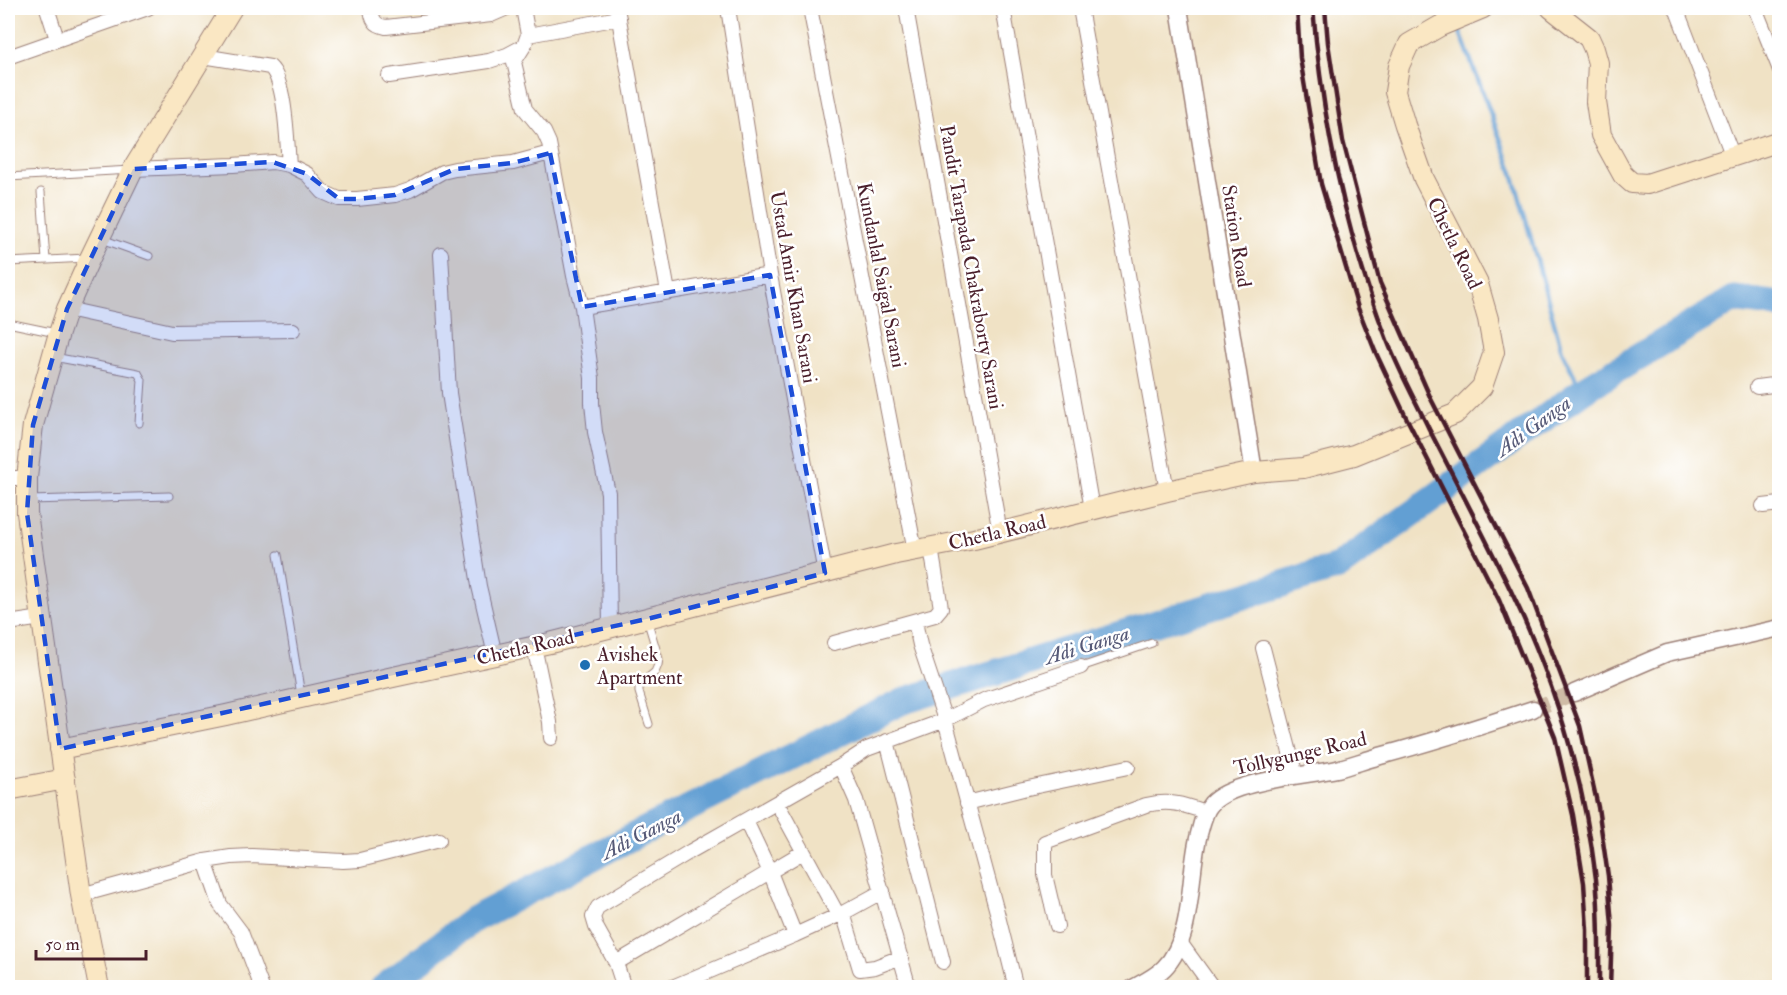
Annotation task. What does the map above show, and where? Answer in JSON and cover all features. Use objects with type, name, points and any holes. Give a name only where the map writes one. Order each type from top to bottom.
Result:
[{"type":"main road","points":[[99,987],[81,895],[27,500],[17,478],[59,333],[90,258],[133,170],[232,8]]},
{"type":"main road","name":"Chetla Road","points":[[60,749],[534,646],[1167,491],[1254,472],[1303,468],[1354,454],[1455,414],[1482,387],[1494,352],[1488,319],[1478,284],[1424,179],[1395,92],[1399,66],[1409,44],[1440,26],[1483,8]]},
{"type":"main road","points":[[1551,8],[1589,38],[1598,63],[1596,102],[1601,135],[1623,175],[1632,183],[1647,184],[1779,141]]},
{"type":"main road","points":[[8,790],[65,779]]},
{"type":"street","points":[[47,8],[57,39]]},
{"type":"street","points":[[8,57],[148,8]]},
{"type":"street","points":[[371,8],[373,21],[378,26],[386,27],[491,15],[507,8]]},
{"type":"street","points":[[523,8],[526,40],[514,62],[525,109],[544,132],[549,143],[582,307],[592,378],[595,432],[608,493],[610,627]]},
{"type":"street","name":"Ustad Amir Khan Sarani","points":[[728,8],[770,275],[825,573]]},
{"type":"street","name":"Kundanlal Saigal Sarani","points":[[810,8],[923,549],[941,608],[935,615],[915,622]]},
{"type":"street","name":"Pandit Tarapada Chakraborty Sarani","points":[[906,8],[1000,533]]},
{"type":"street","points":[[1003,8],[1092,509]]},
{"type":"street","points":[[1080,8],[1167,491]]},
{"type":"street","name":"Station Road","points":[[1179,8],[1254,472]]},
{"type":"street","points":[[1676,8],[1733,157]]},
{"type":"street","points":[[1755,8],[1779,70]]},
{"type":"street","points":[[389,76],[489,61],[507,55],[526,40],[618,13],[668,292]]},
{"type":"street","points":[[203,56],[270,67],[275,72],[281,92],[289,165]]},
{"type":"street","points":[[133,170],[273,162],[289,165],[307,174],[323,192],[339,199],[357,200],[395,195],[410,190],[442,172],[513,163],[550,153]]},
{"type":"street","points":[[441,255],[449,393],[479,586],[495,655]]},
{"type":"street","points":[[582,307],[770,275]]},
{"type":"street","points":[[67,309],[172,333],[293,330]]},
{"type":"street","points":[[1757,387],[1779,384]]},
{"type":"street","points":[[1763,506],[1779,504]]},
{"type":"street","points":[[8,623],[42,618]]},
{"type":"street","points":[[834,643],[915,622],[920,645],[944,717],[1016,987]]},
{"type":"street","points":[[1574,693],[1667,653],[1779,628]]},
{"type":"street","points":[[534,646],[550,722],[551,738]]},
{"type":"street","points":[[1263,648],[1296,776]]},
{"type":"street","points":[[624,987],[616,963],[596,927],[593,916],[598,907],[867,749],[984,700],[1080,667]]},
{"type":"street","name":"Tollygunge Road","points":[[1205,812],[1212,802],[1244,786],[1337,768],[1424,744],[1533,709]]},
{"type":"street","points":[[887,741],[943,962]]},
{"type":"street","points":[[841,766],[856,800],[909,987]]},
{"type":"street","points":[[967,803],[1128,767]]},
{"type":"street","points":[[1057,927],[1045,875],[1045,842],[1146,805],[1163,801],[1178,802],[1205,812],[1195,850],[1190,899],[1183,933],[1172,959],[1152,983],[1133,987]]},
{"type":"street","points":[[777,803],[803,852],[841,914],[860,969],[874,967],[901,957]]},
{"type":"street","points":[[746,820],[795,935]]},
{"type":"street","points":[[81,895],[205,861],[231,857],[352,861],[439,840]]},
{"type":"street","points":[[616,963],[803,852]]},
{"type":"street","points":[[205,861],[220,904],[241,932],[262,987]]},
{"type":"street","points":[[670,987],[795,935],[883,891]]},
{"type":"street","points":[[1179,941],[1213,987]]},
{"type":"lane","points":[[8,177],[133,170]]},
{"type":"lane","points":[[41,192],[46,260]]},
{"type":"lane","points":[[100,238],[149,256]]},
{"type":"lane","points":[[8,262],[90,258]]},
{"type":"lane","points":[[8,324],[59,333]]},
{"type":"lane","points":[[52,357],[138,373],[142,380],[139,423]]},
{"type":"lane","points":[[27,500],[169,496]]},
{"type":"lane","points":[[278,555],[302,698]]},
{"type":"lane","points":[[647,619],[659,659],[655,672],[639,685],[649,724]]},
{"type":"lane","points":[[1080,667],[1152,643]]},
{"type":"highlighted area","points":[[550,153],[582,307],[770,275],[825,573],[651,618],[60,749],[27,513],[33,425],[67,309],[133,169],[273,162],[307,174],[339,199],[357,199],[395,195],[455,169],[513,163]]},
{"type":"waterway","points":[[1457,24],[1513,173],[1562,351],[1582,391]]},
{"type":"waterway","name":"Adi Ganga","points":[[383,988],[474,919],[649,828],[903,701],[1338,567],[1582,391],[1734,299],[1780,305]]},
{"type":"tunnel","points":[[1533,709],[1574,693]]},
{"type":"railway","points":[[1297,8],[1300,58],[1321,184],[1358,308],[1405,415],[1499,600],[1555,737],[1573,815],[1584,883],[1587,988]]},
{"type":"railway","points":[[1313,8],[1323,93],[1338,177],[1372,300],[1402,374],[1527,625],[1565,732],[1584,805],[1596,879],[1599,920],[1599,988]]},
{"type":"railway","points":[[1325,8],[1343,141],[1380,283],[1431,399],[1528,588],[1580,726],[1598,807],[1608,876],[1612,926],[1610,988]]},
{"type":"place","name":"Avishek Apartment","points":[[585,665]]}]
